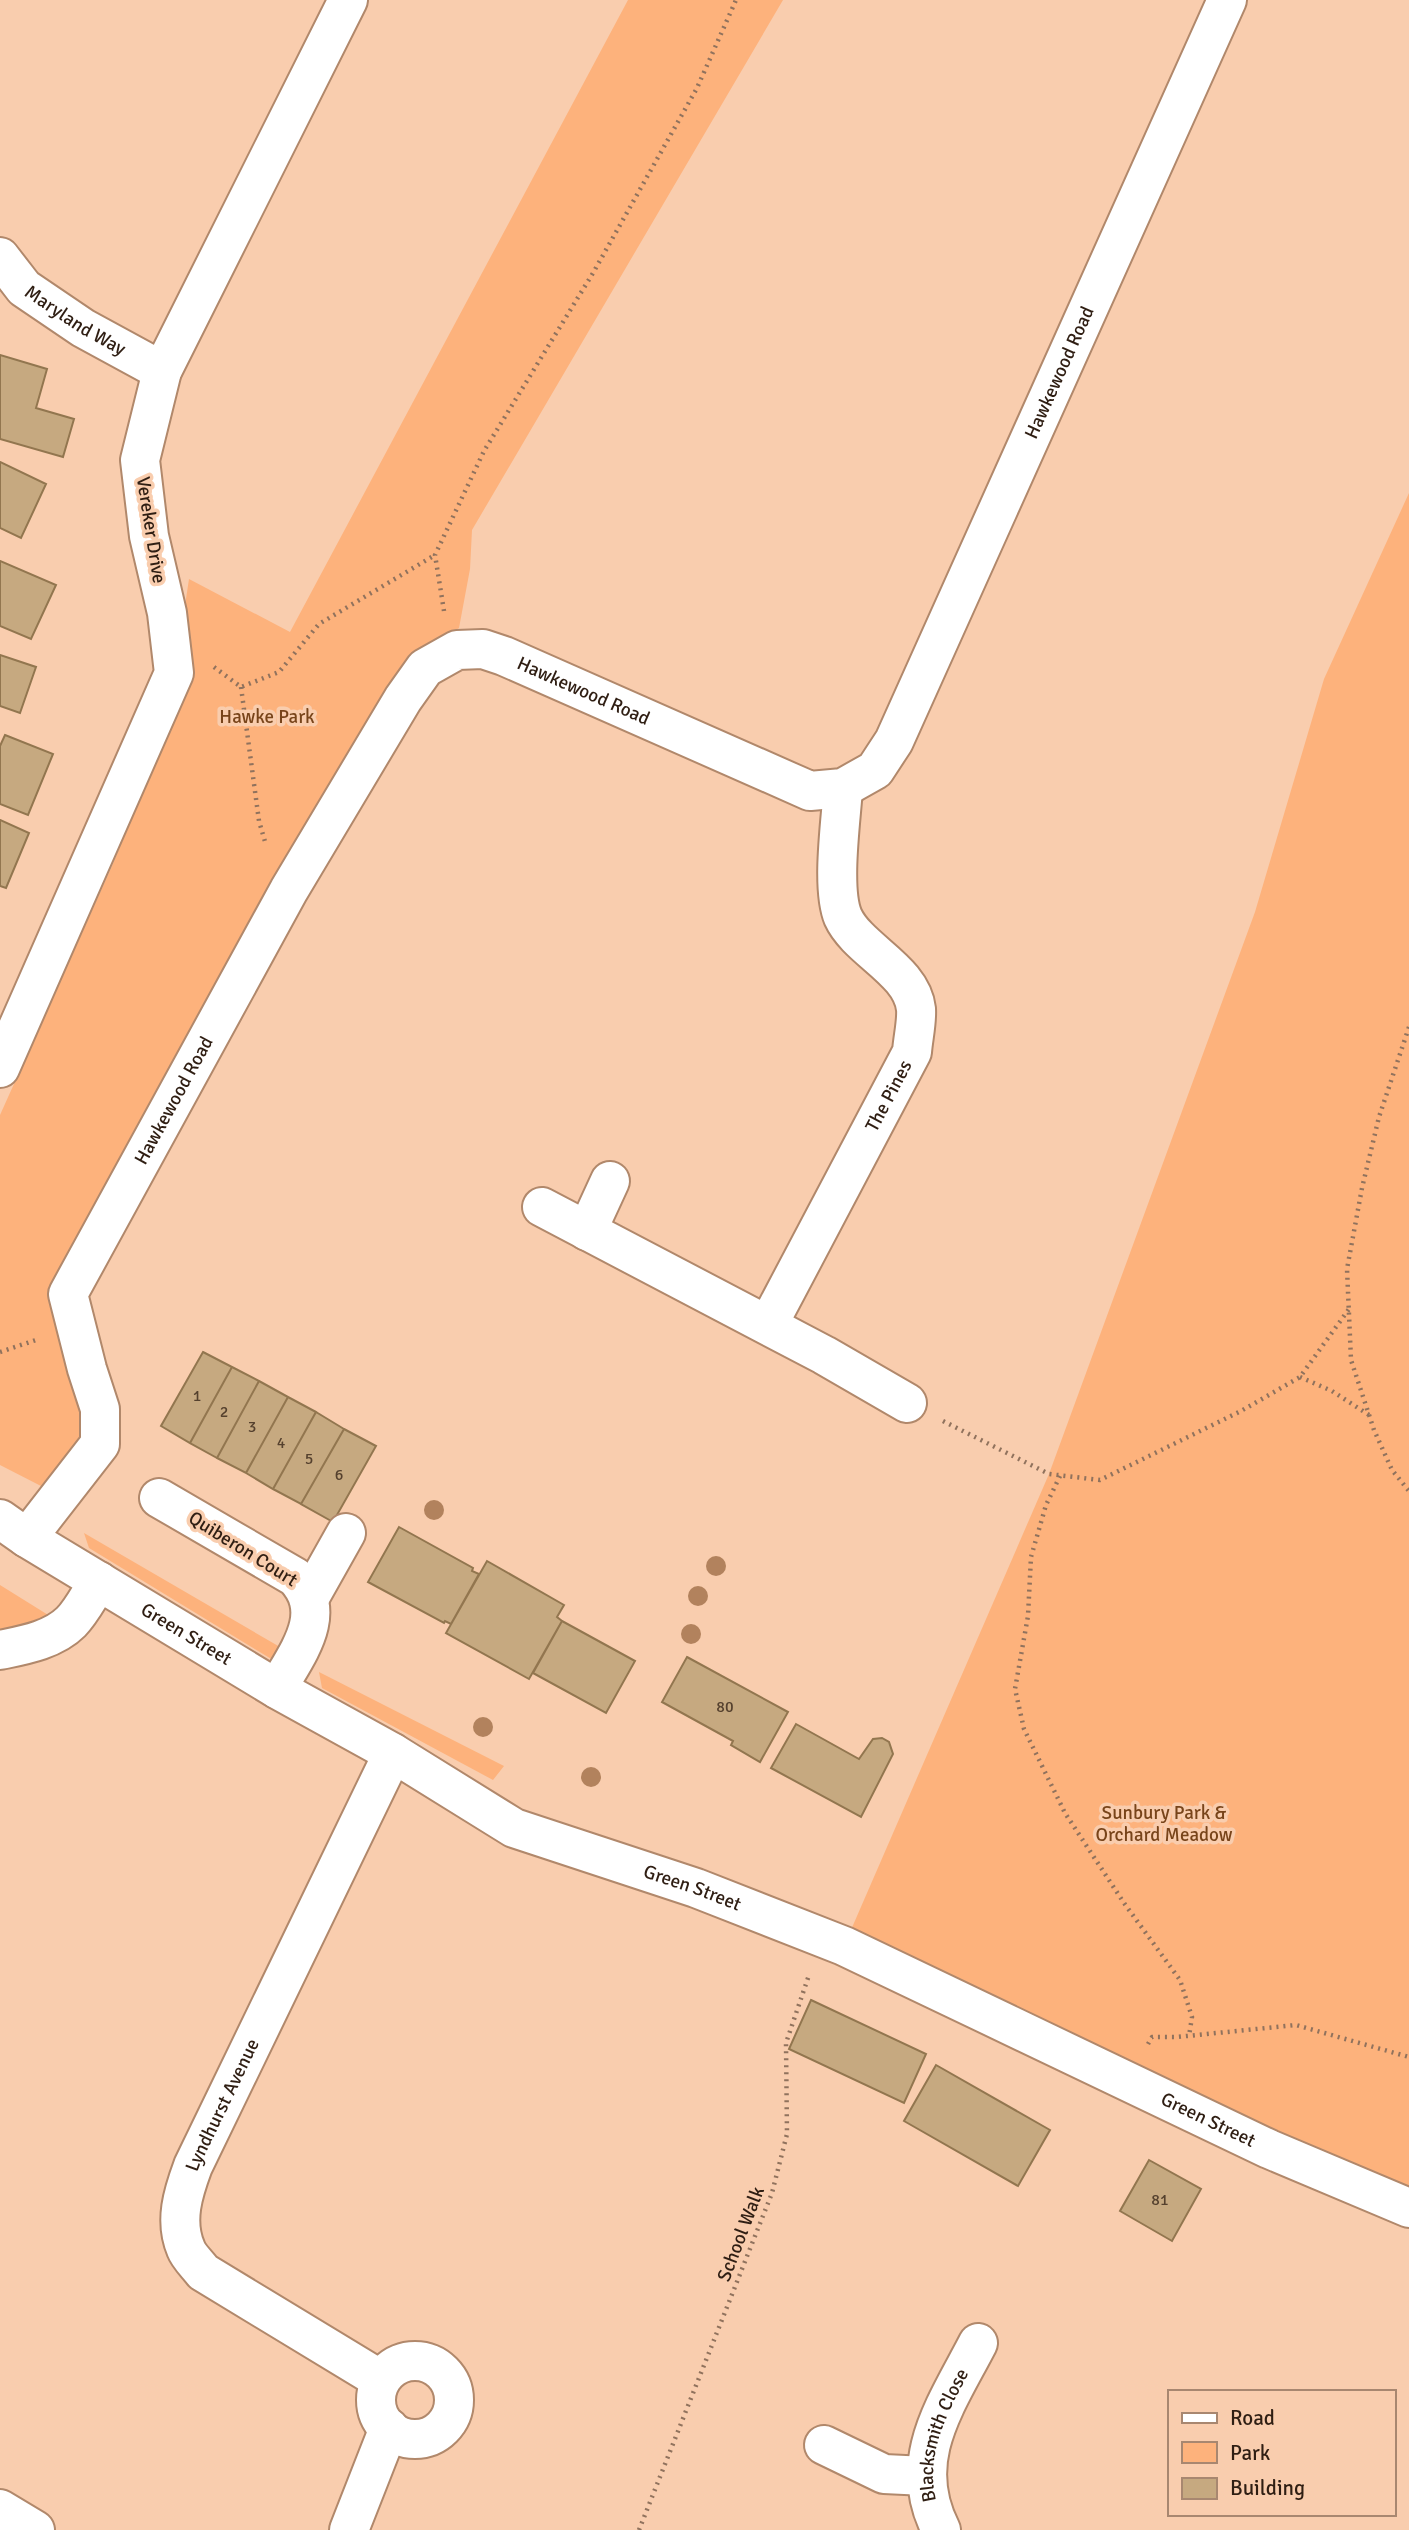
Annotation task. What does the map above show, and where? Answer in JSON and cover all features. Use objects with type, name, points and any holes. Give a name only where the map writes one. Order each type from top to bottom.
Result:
[{"type":"street","name":"Vereker Drive","points":[[0,1068],[174,673],[167,613],[149,536],[140,460],[162,371],[348,0]]},
{"type":"street","name":"Hawkewood Road","points":[[13,1528],[100,1444],[100,1409],[68,1294],[289,890],[403,699],[425,668],[457,650],[482,649],[504,656],[810,791],[844,788],[875,770],[894,741],[1227,0]]},
{"type":"street","name":"Maryland Way","points":[[0,257],[24,288],[83,328],[162,371]]},
{"type":"street","name":"The Pines","points":[[768,1325],[912,1052],[916,1007],[909,989],[894,970],[856,935],[844,917],[838,896],[844,788]]},
{"type":"street","points":[[587,1231],[610,1181]]},
{"type":"street","points":[[542,1206],[824,1355],[907,1403]]},
{"type":"street","name":"Quiberon Court","points":[[159,1498],[295,1577],[310,1597],[309,1625],[277,1689]]},
{"type":"street","name":"Green Street","points":[[13,1528],[277,1689],[393,1753],[514,1828],[696,1888],[844,1947],[1269,2150],[1409,2208]]},
{"type":"street","points":[[310,1597],[346,1533]]},
{"type":"street","points":[[0,1650],[32,1643],[56,1633],[72,1621],[99,1581]]},
{"type":"street","name":"Lyndhurst Avenue","points":[[381,2380],[203,2272],[186,2250],[180,2221],[182,2196],[193,2166],[393,1753]]},
{"type":"street","name":"Blacksmith Close","points":[[941,2530],[930,2502],[926,2476],[930,2441],[978,2343]]},
{"type":"street","points":[[413,2361],[437,2367],[452,2388],[455,2400],[452,2412],[437,2432],[425,2437],[400,2436],[381,2418],[377,2406],[381,2380],[400,2364],[413,2361]]},
{"type":"street","points":[[349,2530],[389,2428]]},
{"type":"street","points":[[824,2445],[884,2474],[926,2476]]},
{"type":"street","points":[[0,2509],[35,2530]]},
{"type":"path","points":[[241,687],[279,672],[319,624],[435,555],[484,451],[593,273],[697,88],[736,0]]},
{"type":"path","points":[[435,555],[447,632],[457,650]]},
{"type":"path","points":[[172,650],[219,670],[241,687],[259,821],[277,875],[289,890]]},
{"type":"path","points":[[1409,1027],[1379,1117],[1347,1269],[1351,1360],[1369,1415],[1392,1470],[1409,1490]]},
{"type":"path","points":[[907,1403],[1049,1474],[1100,1480],[1241,1411],[1300,1377],[1349,1309]]},
{"type":"path","points":[[1300,1377],[1332,1391],[1369,1415]]},
{"type":"path","points":[[1059,1476],[1046,1505],[1031,1557],[1028,1616],[1015,1689],[1024,1730],[1065,1813],[1124,1903],[1180,1980],[1192,2017],[1189,2036]]},
{"type":"path","name":"School Walk","points":[[639,2530],[772,2193],[787,2134],[786,2043],[821,1938]]},
{"type":"path","points":[[1127,2081],[1152,2037],[1296,2025],[1409,2057]]},
{"type":"green space","name":"Hawke Park","points":[[628,0],[783,0],[472,530],[470,569],[459,628],[409,655],[387,687],[273,878],[55,1277],[54,1318],[77,1389],[88,1437],[49,1486],[41,1486],[0,1465],[0,1115],[112,866],[192,671],[184,612],[189,579],[290,632]]},
{"type":"green space","name":"Sunbury Park & Orchard Meadow","points":[[1409,493],[1409,2208],[844,1946],[1049,1474],[1255,912],[1324,679]]},
{"type":"green space","points":[[84,1533],[280,1647],[273,1660],[89,1548]]},
{"type":"green space","points":[[0,1585],[53,1618],[0,1631]]},
{"type":"green space","points":[[319,1672],[504,1766],[493,1780],[322,1688]]},
{"type":"building","points":[[0,355],[47,369],[36,408],[74,419],[63,457],[0,439]]},
{"type":"building","points":[[0,462],[46,484],[21,538],[0,528]]},
{"type":"building","points":[[0,561],[56,585],[31,639],[0,626]]},
{"type":"building","points":[[0,655],[36,667],[20,713],[0,706]]},
{"type":"building","points":[[5,735],[53,754],[28,815],[0,804],[0,746]]},
{"type":"building","points":[[0,820],[29,833],[6,888],[0,886]]},
{"type":"building","points":[[203,1352],[232,1367],[190,1443],[161,1426]]},
{"type":"building","points":[[232,1367],[259,1381],[217,1458],[190,1443]]},
{"type":"building","points":[[259,1381],[288,1397],[246,1473],[217,1458]]},
{"type":"building","points":[[288,1397],[316,1412],[273,1489],[246,1473]]},
{"type":"building","points":[[316,1412],[344,1429],[301,1504],[273,1489]]},
{"type":"building","points":[[344,1429],[376,1446],[333,1522],[301,1504]]},
{"type":"building","points":[[399,1527],[473,1568],[472,1571],[479,1574],[451,1624],[445,1621],[444,1623],[368,1582]]},
{"type":"building","points":[[487,1561],[564,1605],[557,1617],[562,1621],[529,1679],[446,1633]]},
{"type":"building","points":[[562,1621],[635,1661],[606,1713],[533,1673]]},
{"type":"building","points":[[687,1657],[788,1712],[760,1762],[731,1745],[733,1741],[662,1702]]},
{"type":"building","points":[[796,1724],[859,1759],[873,1739],[882,1738],[889,1742],[893,1754],[861,1817],[771,1768]]},
{"type":"building","points":[[811,2000],[926,2054],[904,2103],[789,2049]]},
{"type":"building","points":[[936,2065],[1050,2130],[1018,2186],[904,2121]]},
{"type":"building","points":[[1149,2160],[1201,2189],[1172,2241],[1120,2211]]}]
